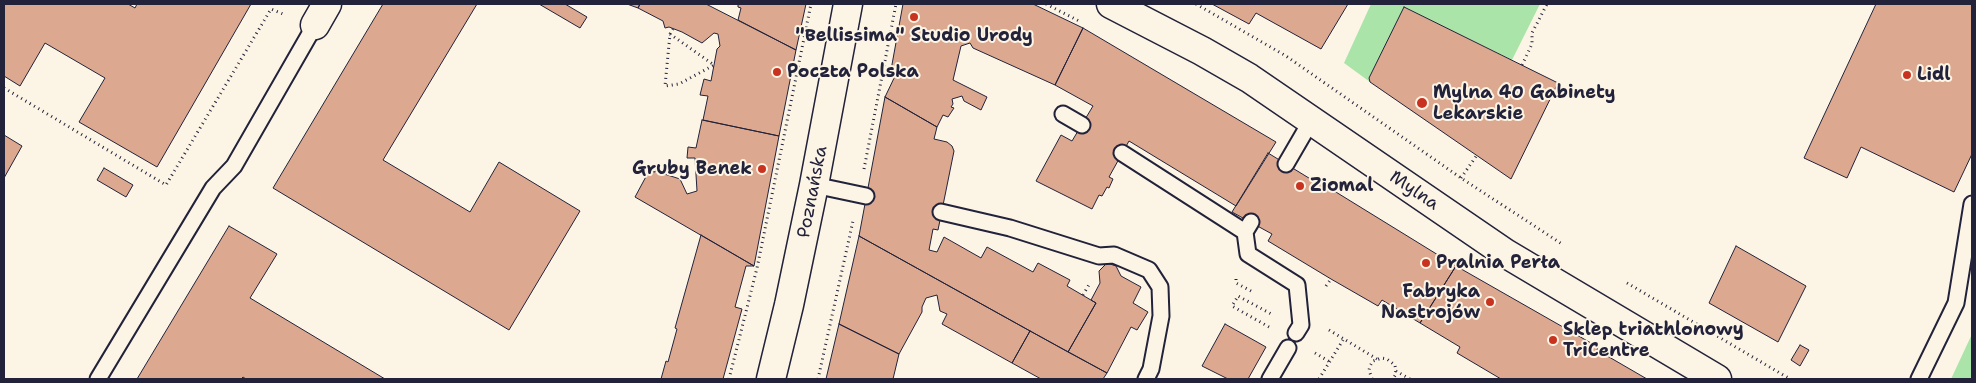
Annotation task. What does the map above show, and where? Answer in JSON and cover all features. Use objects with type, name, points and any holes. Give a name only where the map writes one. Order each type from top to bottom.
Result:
[{"type":"street","name":"Poznańska","points":[[771,379],[789,306],[814,185],[848,4]]},
{"type":"street","name":"Mylna","points":[[1111,4],[1202,51],[1249,78],[1505,252],[1717,379]]},
{"type":"lane","points":[[98,379],[213,188],[234,166],[321,14]]},
{"type":"lane","points":[[1063,114],[1082,125]]},
{"type":"lane","points":[[1286,164],[1311,121]]},
{"type":"lane","points":[[1122,153],[1248,227],[1248,254],[1297,285],[1301,325],[1296,333]]},
{"type":"lane","points":[[814,185],[866,196]]},
{"type":"lane","points":[[1919,379],[1956,303],[1972,204]]},
{"type":"lane","points":[[941,212],[1010,228],[1099,256],[1114,255],[1149,270],[1160,287],[1161,316],[1151,369],[1146,379]]},
{"type":"lane","points":[[1270,379],[1288,348]]},
{"type":"path","points":[[729,379],[757,268],[810,4]]},
{"type":"path","points":[[1196,4],[1286,56],[1461,178],[1567,248]]},
{"type":"path","points":[[1522,65],[1532,44],[1532,33],[1547,4]]},
{"type":"path","points":[[4,88],[166,185],[271,9]]},
{"type":"path","points":[[670,34],[714,65],[679,84],[665,86],[670,34],[673,28]]},
{"type":"path","points":[[1461,178],[1477,155]]},
{"type":"path","points":[[1083,295],[1094,277]]},
{"type":"path","points":[[1625,282],[1790,379]]},
{"type":"path","points":[[1236,283],[1253,293]]},
{"type":"path","points":[[1238,296],[1273,316],[1276,311]]},
{"type":"path","points":[[1327,330],[1377,360]]},
{"type":"path","points":[[1319,379],[1344,339]]},
{"type":"path","points":[[1372,379],[1369,370],[1373,362],[1387,358],[1394,365],[1396,371],[1393,379]]},
{"type":"path","points":[[1396,371],[1410,379]]},
{"type":"green space","points":[[1371,4],[1540,4],[1512,60],[1405,8],[1369,78],[1370,82],[1344,63]]},
{"type":"green space","points":[[1972,334],[1972,379],[1951,379]]},
{"type":"building","points":[[4,4],[128,4],[135,8],[137,4],[251,4],[157,167],[79,122],[105,78],[45,43],[20,86],[4,76]]},
{"type":"building","points":[[383,4],[477,4],[383,160],[470,212],[499,162],[580,211],[509,330],[273,188]]},
{"type":"building","points":[[539,4],[565,4],[587,17],[580,28]]},
{"type":"building","points":[[627,4],[640,4],[638,8]]},
{"type":"building","points":[[640,4],[706,4],[796,50],[779,136],[703,120],[708,96],[700,95],[704,79],[711,81],[717,49],[720,46],[718,34],[714,33],[702,43],[682,32],[669,27],[665,28],[663,21],[638,8]]},
{"type":"building","points":[[738,4],[806,4],[796,50],[738,20],[741,8],[738,7]]},
{"type":"building","points":[[903,4],[1033,4],[1083,28],[1055,85],[973,48],[970,43],[961,46],[953,80],[987,97],[981,110],[964,101],[962,96],[952,99],[953,104],[951,107],[954,108],[948,117],[943,115],[937,127],[885,97],[896,74],[891,70]]},
{"type":"building","points":[[1212,4],[1348,4],[1321,49],[1256,13],[1249,24]]},
{"type":"building","name":"Lidl","points":[[1876,4],[1972,4],[1972,154],[1954,192],[1861,147],[1847,178],[1804,158]]},
{"type":"building","points":[[1404,7],[1558,83],[1511,179],[1370,82],[1369,78]]},
{"type":"building","points":[[1083,28],[1276,142],[1236,206],[1129,141],[1109,177],[1113,179],[1109,188],[1107,187],[1102,196],[1099,195],[1092,209],[1036,181],[1061,135],[1072,141],[1093,106],[1055,85]]},
{"type":"building","points":[[885,97],[937,127],[934,139],[947,142],[954,151],[938,230],[933,229],[929,250],[937,252],[944,237],[981,258],[987,247],[1033,272],[1038,263],[1070,280],[1067,286],[1096,303],[1068,352],[859,236]]},
{"type":"building","points":[[702,120],[779,136],[754,266],[635,197],[649,171],[680,179],[687,194],[697,191],[695,158],[687,158],[688,147],[696,148]]},
{"type":"building","points":[[4,135],[22,146],[4,178]]},
{"type":"building","points":[[1268,153],[1317,183],[1318,181],[1456,266],[1420,323],[1382,300],[1378,306],[1331,279],[1268,241],[1272,234],[1232,212]]},
{"type":"building","points":[[104,168],[133,185],[126,197],[97,180]]},
{"type":"building","points":[[229,226],[277,254],[250,298],[385,379],[246,379],[243,377],[241,379],[137,379]]},
{"type":"building","points":[[701,235],[754,266],[746,266],[735,307],[742,309],[723,379],[661,379],[666,361],[668,362],[677,329],[675,328]]},
{"type":"building","points":[[859,236],[1030,331],[1012,363],[942,324],[947,314],[940,311],[937,295],[926,298],[922,312],[899,354],[839,324]]},
{"type":"building","points":[[1736,246],[1806,286],[1778,342],[1709,303]]},
{"type":"building","points":[[1107,263],[1116,266],[1121,276],[1141,287],[1133,303],[1148,312],[1137,330],[1131,327],[1107,373],[1068,352],[1096,303],[1091,300],[1100,283],[1099,271]]},
{"type":"building","points":[[1456,266],[1598,347],[1597,350],[1647,379],[1501,379],[1457,353],[1460,347],[1420,323]]},
{"type":"building","points":[[839,324],[899,354],[893,379],[826,379]]},
{"type":"building","points":[[1225,324],[1266,347],[1248,379],[1228,379],[1202,366]]},
{"type":"building","points":[[1030,331],[1107,373],[1103,379],[1041,379],[1012,363]]},
{"type":"building","points":[[1800,345],[1809,350],[1800,366],[1791,360]]},
{"type":"place","name":"\"Bellissima\" Studio Urody","points":[[914,17]]},
{"type":"place","name":"Poczta Polska","points":[[777,72]]},
{"type":"place","name":"Lidl","points":[[1907,75]]},
{"type":"place","name":"Mylna 40 Gabinety Lekarskie","points":[[1422,103]]},
{"type":"place","name":"Gruby Benek","points":[[762,169]]},
{"type":"place","name":"Ziomal","points":[[1300,186]]},
{"type":"place","name":"Pralnia Perła","points":[[1426,263]]},
{"type":"place","name":"Fabryka Nastrojów","points":[[1490,302]]},
{"type":"place","name":"Sklep triathlonowy TriCentre","points":[[1553,340]]}]
